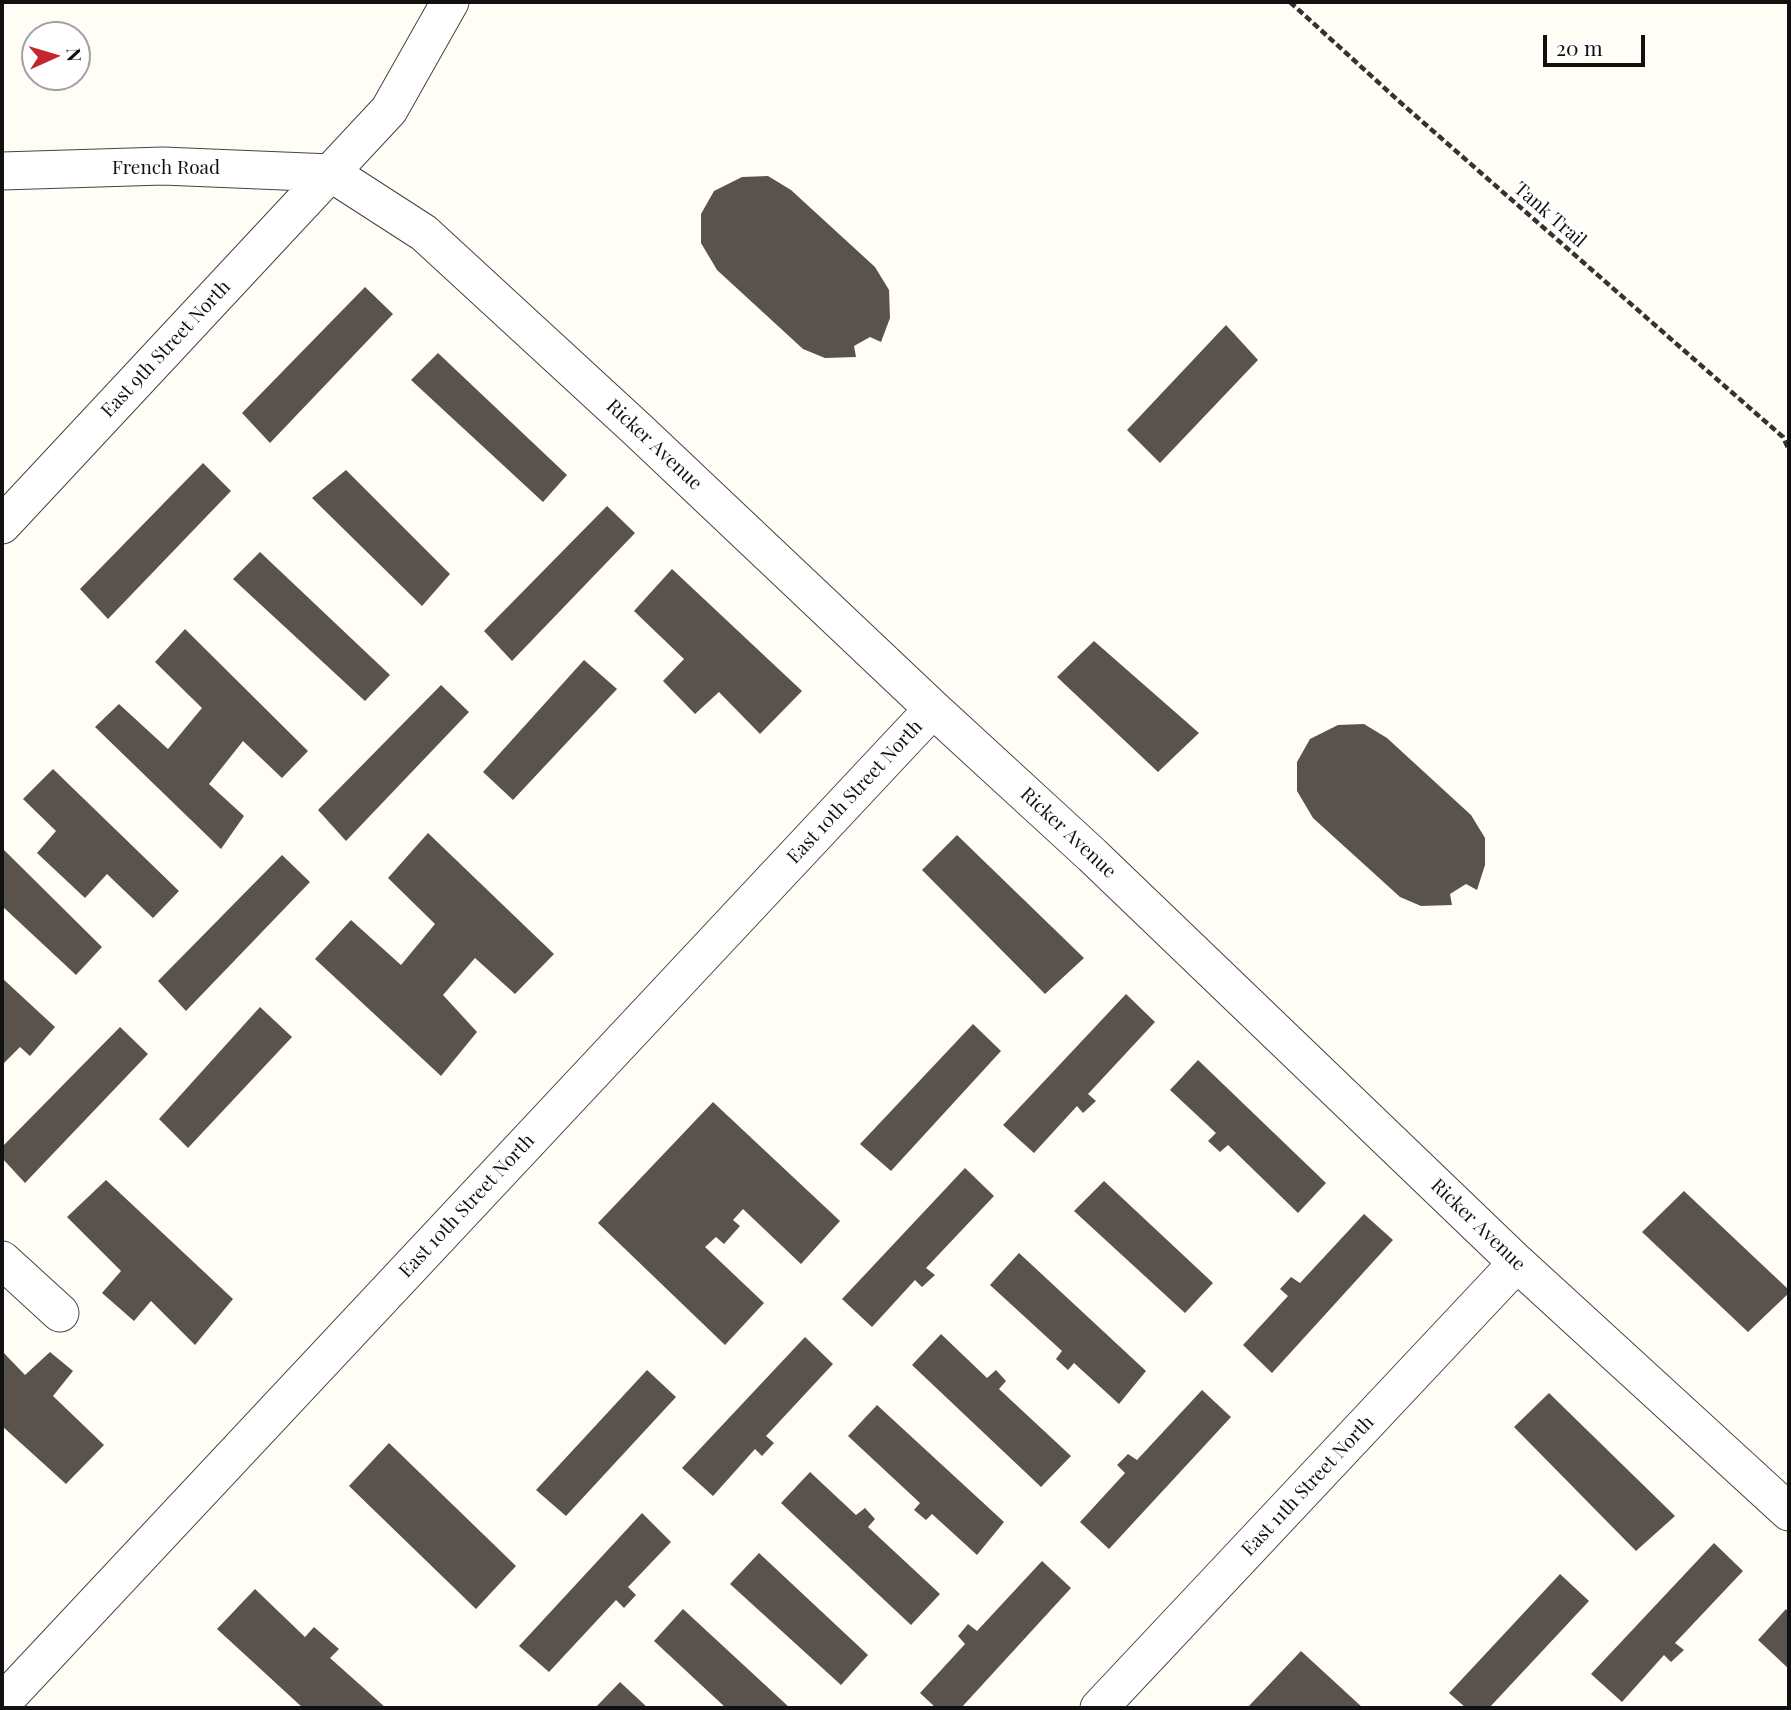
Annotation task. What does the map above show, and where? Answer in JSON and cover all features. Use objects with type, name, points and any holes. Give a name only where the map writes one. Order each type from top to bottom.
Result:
[{"type":"street","name":"East 9th Street North","points":[[2,525],[389,110],[450,2]]},
{"type":"street","name":"French Road","points":[[2,171],[163,166],[331,173]]},
{"type":"street","name":"Ricker Avenue","points":[[331,173],[424,233],[1102,864],[1517,1263],[1789,1512]]},
{"type":"street","name":"East 10th Street North","points":[[8,1700],[933,709]]},
{"type":"street","points":[[2,1260],[60,1312]]},
{"type":"street","name":"East 11th Street North","points":[[1099,1708],[1517,1263]]},
{"type":"path","name":"Tank Trail","points":[[1290,2],[1401,103],[1783,437],[1789,450]]},
{"type":"building","points":[[768,176],[791,190],[875,267],[889,290],[890,318],[881,342],[870,337],[854,346],[856,357],[825,358],[803,349],[717,270],[701,243],[701,214],[714,191],[742,177]]},
{"type":"building","points":[[365,287],[393,314],[270,443],[242,413]]},
{"type":"building","points":[[1226,325],[1258,360],[1160,463],[1127,430]]},
{"type":"building","points":[[438,353],[567,475],[543,502],[411,380]]},
{"type":"building","points":[[203,463],[231,491],[108,619],[80,589]]},
{"type":"building","points":[[346,470],[450,574],[422,606],[312,498]]},
{"type":"building","points":[[607,506],[635,533],[512,661],[484,631]]},
{"type":"building","points":[[260,552],[390,675],[365,701],[233,579]]},
{"type":"building","points":[[672,569],[802,691],[760,734],[719,692],[695,714],[663,681],[684,659],[634,611]]},
{"type":"building","points":[[185,629],[308,751],[282,778],[243,741],[209,784],[244,816],[221,849],[95,727],[119,704],[168,749],[202,708],[155,662]]},
{"type":"building","points":[[1094,641],[1199,733],[1158,772],[1057,677]]},
{"type":"building","points":[[584,660],[617,689],[513,800],[483,772]]},
{"type":"building","points":[[441,685],[469,712],[346,841],[318,810]]},
{"type":"building","points":[[1364,724],[1387,738],[1471,815],[1485,838],[1485,865],[1477,890],[1466,884],[1450,894],[1452,905],[1421,906],[1400,897],[1313,818],[1297,791],[1297,762],[1310,739],[1338,725]]},
{"type":"building","points":[[53,769],[179,891],[153,918],[107,874],[85,898],[37,853],[56,831],[23,799]]},
{"type":"building","points":[[428,833],[554,954],[515,994],[475,958],[443,995],[477,1032],[441,1076],[315,959],[351,920],[401,965],[435,924],[388,878]]},
{"type":"building","points":[[957,835],[1084,958],[1045,994],[922,870]]},
{"type":"building","points":[[2,848],[102,947],[76,975],[2,906]]},
{"type":"building","points":[[282,855],[310,882],[186,1011],[158,981]]},
{"type":"building","points":[[2,978],[55,1027],[30,1056],[20,1047],[2,1065]]},
{"type":"building","points":[[1126,994],[1155,1022],[1088,1094],[1096,1101],[1083,1113],[1077,1106],[1034,1153],[1003,1125]]},
{"type":"building","points":[[260,1007],[292,1037],[188,1148],[159,1119]]},
{"type":"building","points":[[973,1024],[1001,1051],[891,1171],[860,1144]]},
{"type":"building","points":[[120,1027],[148,1054],[25,1183],[2,1158],[2,1147]]},
{"type":"building","points":[[1198,1060],[1326,1183],[1298,1213],[1228,1145],[1220,1152],[1208,1141],[1216,1133],[1170,1090]]},
{"type":"building","points":[[713,1102],[840,1221],[801,1264],[743,1209],[733,1220],[740,1226],[724,1244],[716,1237],[705,1247],[764,1303],[725,1345],[598,1223]]},
{"type":"building","points":[[965,1168],[994,1196],[926,1268],[935,1275],[922,1287],[915,1280],[872,1327],[842,1299]]},
{"type":"building","points":[[106,1180],[233,1299],[195,1345],[151,1301],[134,1321],[102,1293],[121,1271],[67,1217]]},
{"type":"building","points":[[1104,1181],[1213,1283],[1185,1313],[1074,1211]]},
{"type":"building","points":[[1684,1191],[1789,1290],[1748,1332],[1642,1232]]},
{"type":"building","points":[[1364,1214],[1393,1240],[1272,1373],[1243,1345],[1288,1296],[1280,1289],[1291,1277],[1300,1283]]},
{"type":"building","points":[[1019,1253],[1146,1371],[1119,1404],[1074,1363],[1068,1370],[1056,1359],[1062,1351],[990,1285]]},
{"type":"building","points":[[941,1334],[987,1378],[996,1370],[1006,1381],[999,1389],[1071,1456],[1041,1487],[912,1365]]},
{"type":"building","points":[[805,1337],[833,1364],[766,1436],[774,1443],[762,1456],[755,1449],[713,1496],[682,1468]]},
{"type":"building","points":[[2,1351],[25,1375],[50,1352],[73,1371],[53,1396],[104,1445],[66,1484],[2,1426]]},
{"type":"building","points":[[647,1370],[676,1397],[566,1516],[536,1490]]},
{"type":"building","points":[[1202,1390],[1231,1417],[1109,1549],[1080,1522],[1125,1473],[1117,1465],[1128,1454],[1137,1460]]},
{"type":"building","points":[[1549,1393],[1675,1516],[1636,1551],[1514,1427]]},
{"type":"building","points":[[877,1405],[1004,1522],[977,1555],[932,1514],[926,1520],[914,1510],[920,1503],[848,1436]]},
{"type":"building","points":[[389,1443],[516,1566],[476,1609],[349,1486]]},
{"type":"building","points":[[810,1472],[856,1515],[865,1508],[875,1519],[868,1527],[940,1594],[911,1625],[781,1503]]},
{"type":"building","points":[[642,1513],[671,1542],[628,1587],[636,1595],[624,1608],[616,1600],[549,1672],[519,1646]]},
{"type":"building","points":[[1714,1543],[1743,1571],[1675,1643],[1684,1650],[1671,1662],[1664,1655],[1622,1702],[1591,1674]]},
{"type":"building","points":[[759,1553],[868,1655],[841,1685],[730,1584]]},
{"type":"building","points":[[1042,1561],[1071,1588],[961,1708],[936,1708],[920,1693],[965,1644],[958,1636],[968,1624],[977,1631]]},
{"type":"building","points":[[1560,1574],[1589,1601],[1489,1708],[1466,1708],[1449,1693]]},
{"type":"building","points":[[255,1589],[305,1637],[314,1627],[339,1649],[330,1658],[386,1708],[303,1708],[217,1629]]},
{"type":"building","points":[[683,1609],[790,1708],[726,1708],[654,1641]]},
{"type":"building","points":[[1786,1609],[1789,1613],[1789,1669],[1758,1640]]},
{"type":"building","points":[[1301,1651],[1363,1708],[1247,1708]]},
{"type":"building","points":[[620,1682],[648,1708],[595,1708]]}]
